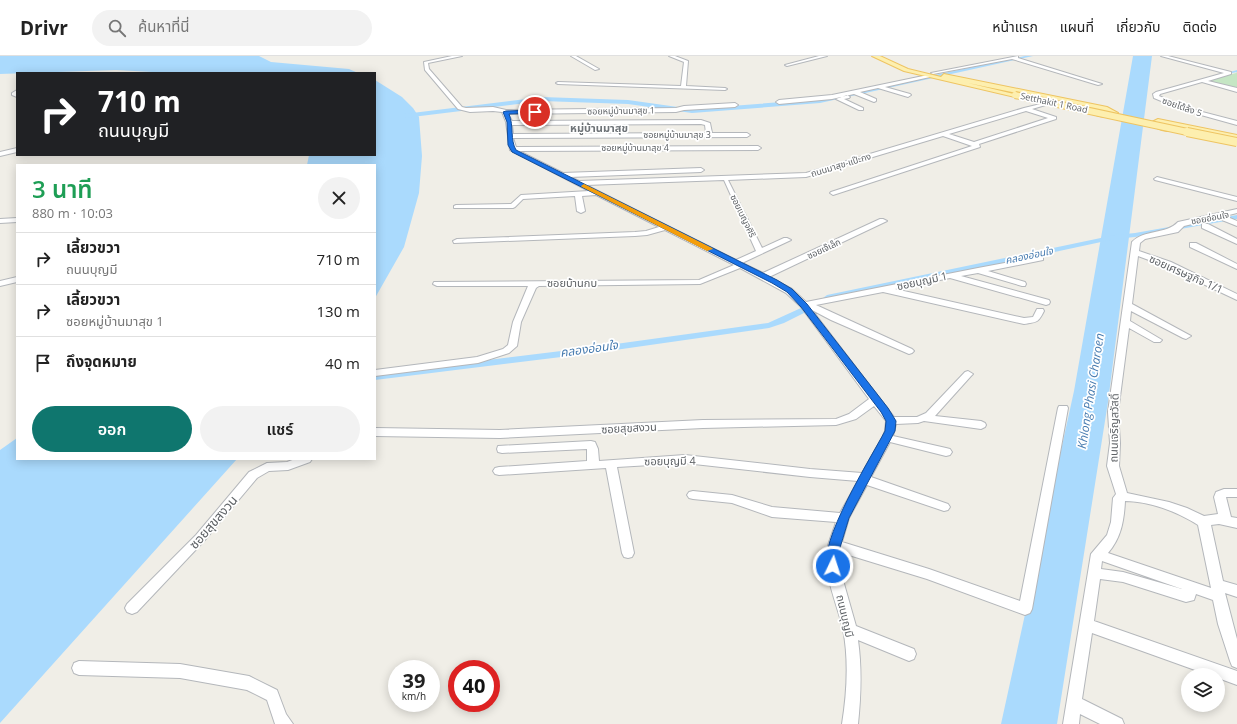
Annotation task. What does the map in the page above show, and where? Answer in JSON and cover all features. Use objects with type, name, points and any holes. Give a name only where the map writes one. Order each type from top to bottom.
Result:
[{"type":"main road","name":"Setthakit 1 Road","points":[[874,56],[892,64],[936,76],[1237,138]]},
{"type":"main road","name":"Setthakit 1 Road","points":[[886,56],[900,63],[936,76]]},
{"type":"main road","points":[[936,76],[1107,109],[1114,113],[1110,115],[1102,115],[936,76]]},
{"type":"main road","name":"Setthakit 1 Road","points":[[1018,93],[1237,143]]},
{"type":"main road","points":[[1237,138],[1166,122],[1158,121],[1154,123],[1161,127],[1237,143]]},
{"type":"street","points":[[460,56],[444,57],[426,62],[427,69],[461,108],[468,110],[498,109],[506,112],[510,122],[510,145],[512,149],[518,153],[764,276],[789,291],[807,305],[909,351]]},
{"type":"street","points":[[573,56],[597,69]]},
{"type":"street","points":[[671,56],[686,61],[683,87]]},
{"type":"street","points":[[787,65],[825,56]]},
{"type":"street","points":[[987,56],[1000,60]]},
{"type":"street","points":[[861,109],[839,99],[878,87],[936,76],[1000,60],[1023,56]]},
{"type":"street","name":"ซอยโต้ล้ง 5","points":[[1161,57],[1229,73],[1158,93],[1156,96],[1185,109],[1237,123]]},
{"type":"street","points":[[1012,58],[1100,84]]},
{"type":"street","name":"ซอยโต้ล้ง 5","points":[[1204,81],[1237,90]]},
{"type":"street","points":[[558,83],[726,89]]},
{"type":"street","points":[[1172,84],[1184,86]]},
{"type":"street","points":[[878,87],[908,95]]},
{"type":"street","points":[[779,102],[856,93],[873,100],[881,99]]},
{"type":"street","points":[[636,102],[641,148]]},
{"type":"street","points":[[567,112],[568,103]]},
{"type":"street","points":[[602,103],[602,111]]},
{"type":"street","name":"ถนนมาสุข-แป๊ะกง","points":[[578,183],[806,175],[1047,103]]},
{"type":"street","name":"ซอยหมู่บ้านมาสุข 1","points":[[506,112],[679,110],[684,108],[735,105]]},
{"type":"street","points":[[944,134],[975,144],[1054,118],[1026,110]]},
{"type":"street","points":[[510,122],[705,122],[708,124],[709,135]]},
{"type":"street","name":"ซอยหมู่บ้านมาสุข 3","points":[[511,136],[748,135]]},
{"type":"street","points":[[832,193],[978,146],[975,144]]},
{"type":"street","name":"ซอยหมู่บ้านมาสุข 4","points":[[512,149],[758,148]]},
{"type":"street","points":[[0,154],[16,150]]},
{"type":"street","points":[[562,175],[701,170]]},
{"type":"street","points":[[1157,179],[1237,199]]},
{"type":"street","name":"ซอยเบญจศิริ","points":[[726,181],[760,252]]},
{"type":"street","points":[[456,207],[513,206],[516,205],[518,198],[521,197],[598,193]]},
{"type":"street","points":[[578,194],[581,210]]},
{"type":"street","name":"ซอยอ่อนใจ","points":[[1138,239],[1172,231],[1188,222],[1224,218],[1237,211]]},
{"type":"street","points":[[1224,218],[1237,224]]},
{"type":"street","points":[[0,221],[16,220]]},
{"type":"street","name":"ซอยเจ๊เล็ก","points":[[764,276],[884,221]]},
{"type":"street","points":[[1205,226],[1237,242]]},
{"type":"street","points":[[457,241],[635,234],[652,232],[666,227]]},
{"type":"street","name":"ถนนเจริญสวัสดิ์","points":[[1123,497],[1113,466],[1113,412],[1134,252],[1138,239]]},
{"type":"street","name":"ซอยเบญจศิริ","points":[[739,264],[760,252],[787,240]]},
{"type":"street","points":[[1193,246],[1237,267]]},
{"type":"street","name":"ซอยเศรษฐกิจ 1/1","points":[[1134,252],[1168,264],[1237,297]]},
{"type":"street","name":"ซอยบุญมี 1","points":[[807,305],[1040,258]]},
{"type":"street","name":"ซอยบ้านกบ","points":[[376,373],[478,360],[506,351],[512,346],[517,322],[532,287],[536,284],[700,282],[739,264]]},
{"type":"street","points":[[977,270],[1022,284]]},
{"type":"street","points":[[950,275],[1046,302]]},
{"type":"street","points":[[0,284],[16,279]]},
{"type":"street","points":[[437,284],[536,284]]},
{"type":"street","points":[[882,289],[1024,321],[1036,319],[1040,311]]},
{"type":"street","points":[[807,305],[891,421],[909,421],[924,418],[930,415],[968,374]]},
{"type":"street","points":[[1128,305],[1186,336]]},
{"type":"street","points":[[1125,322],[1156,340]]},
{"type":"street","name":"ซอยสุขสงวน","points":[[376,432],[500,434],[703,424],[836,422],[853,418],[875,400]]},
{"type":"street","points":[[834,545],[929,574],[1025,609],[1063,408]]},
{"type":"street","points":[[924,418],[981,425]]},
{"type":"street","name":"ถนนบุญมี","points":[[850,724],[854,694],[854,667],[850,630],[833,566],[834,545],[843,518],[887,438],[891,421]]},
{"type":"street","points":[[887,438],[946,452]]},
{"type":"street","points":[[502,449],[585,444],[591,445],[593,449],[593,465]]},
{"type":"street","name":"ซอยบุญมี 4","points":[[498,471],[685,459],[865,478],[944,508]]},
{"type":"street","name":"ซอยสุขสงวน","points":[[132,608],[200,538],[253,475],[267,467],[288,466],[303,460]]},
{"type":"street","points":[[611,464],[628,553]]},
{"type":"street","points":[[1232,522],[1220,495],[1224,493],[1237,493]]},
{"type":"street","points":[[693,495],[732,500],[772,512],[843,518]]},
{"type":"street","points":[[1071,724],[1098,554],[1110,544],[1116,530],[1119,498],[1136,498],[1174,507],[1203,521],[1207,531],[1225,624],[1237,661]]},
{"type":"street","points":[[1203,521],[1218,519],[1232,522]]},
{"type":"street","points":[[1098,554],[1218,590],[1237,591]]},
{"type":"street","points":[[1095,573],[1123,577],[1186,596],[1189,596],[1189,589]]},
{"type":"street","points":[[1087,625],[1237,678]]},
{"type":"street","points":[[850,630],[909,654]]},
{"type":"street","points":[[79,668],[180,671],[250,684],[272,695],[280,718],[285,724]]},
{"type":"street","points":[[1074,703],[1116,724]]},
{"type":"green space","points":[[1237,72],[1237,89],[1208,81],[1236,73]]},
{"type":"water","points":[[0,56],[259,56],[271,62],[349,69],[356,72],[152,72],[116,70],[16,72],[16,73],[0,74]]},
{"type":"water","name":"Khlong Phasi Charoen","points":[[1133,56],[1152,56],[1108,402],[1057,724],[1001,724],[1074,391]]},
{"type":"water","points":[[376,81],[402,97],[413,108],[419,117],[422,156],[419,193],[404,247],[376,296],[376,164],[307,164],[309,156],[376,156]]},
{"type":"water","points":[[16,439],[16,460],[236,460],[0,723],[0,450]]},
{"type":"waterway","points":[[404,116],[542,99],[628,102],[692,111],[820,101],[1031,56]]},
{"type":"waterway","points":[[1232,72],[1237,71]]},
{"type":"waterway","name":"คลองอ่อนใจ","points":[[827,298],[1115,237],[1135,235],[1237,217]]},
{"type":"waterway","name":"คลองอ่อนใจ","points":[[376,377],[594,350],[769,325],[801,311]]},
{"type":"slow traffic","points":[[584,186],[709,249]]},
{"type":"district","name":"หมู่บ้านมาสุข","points":[[599,128]]},
{"type":"route","points":[[535,112],[506,112],[510,122],[510,145],[514,151],[741,265],[789,291],[804,305],[884,410],[891,421],[890,431],[843,518],[833,551],[833,566]]}]
